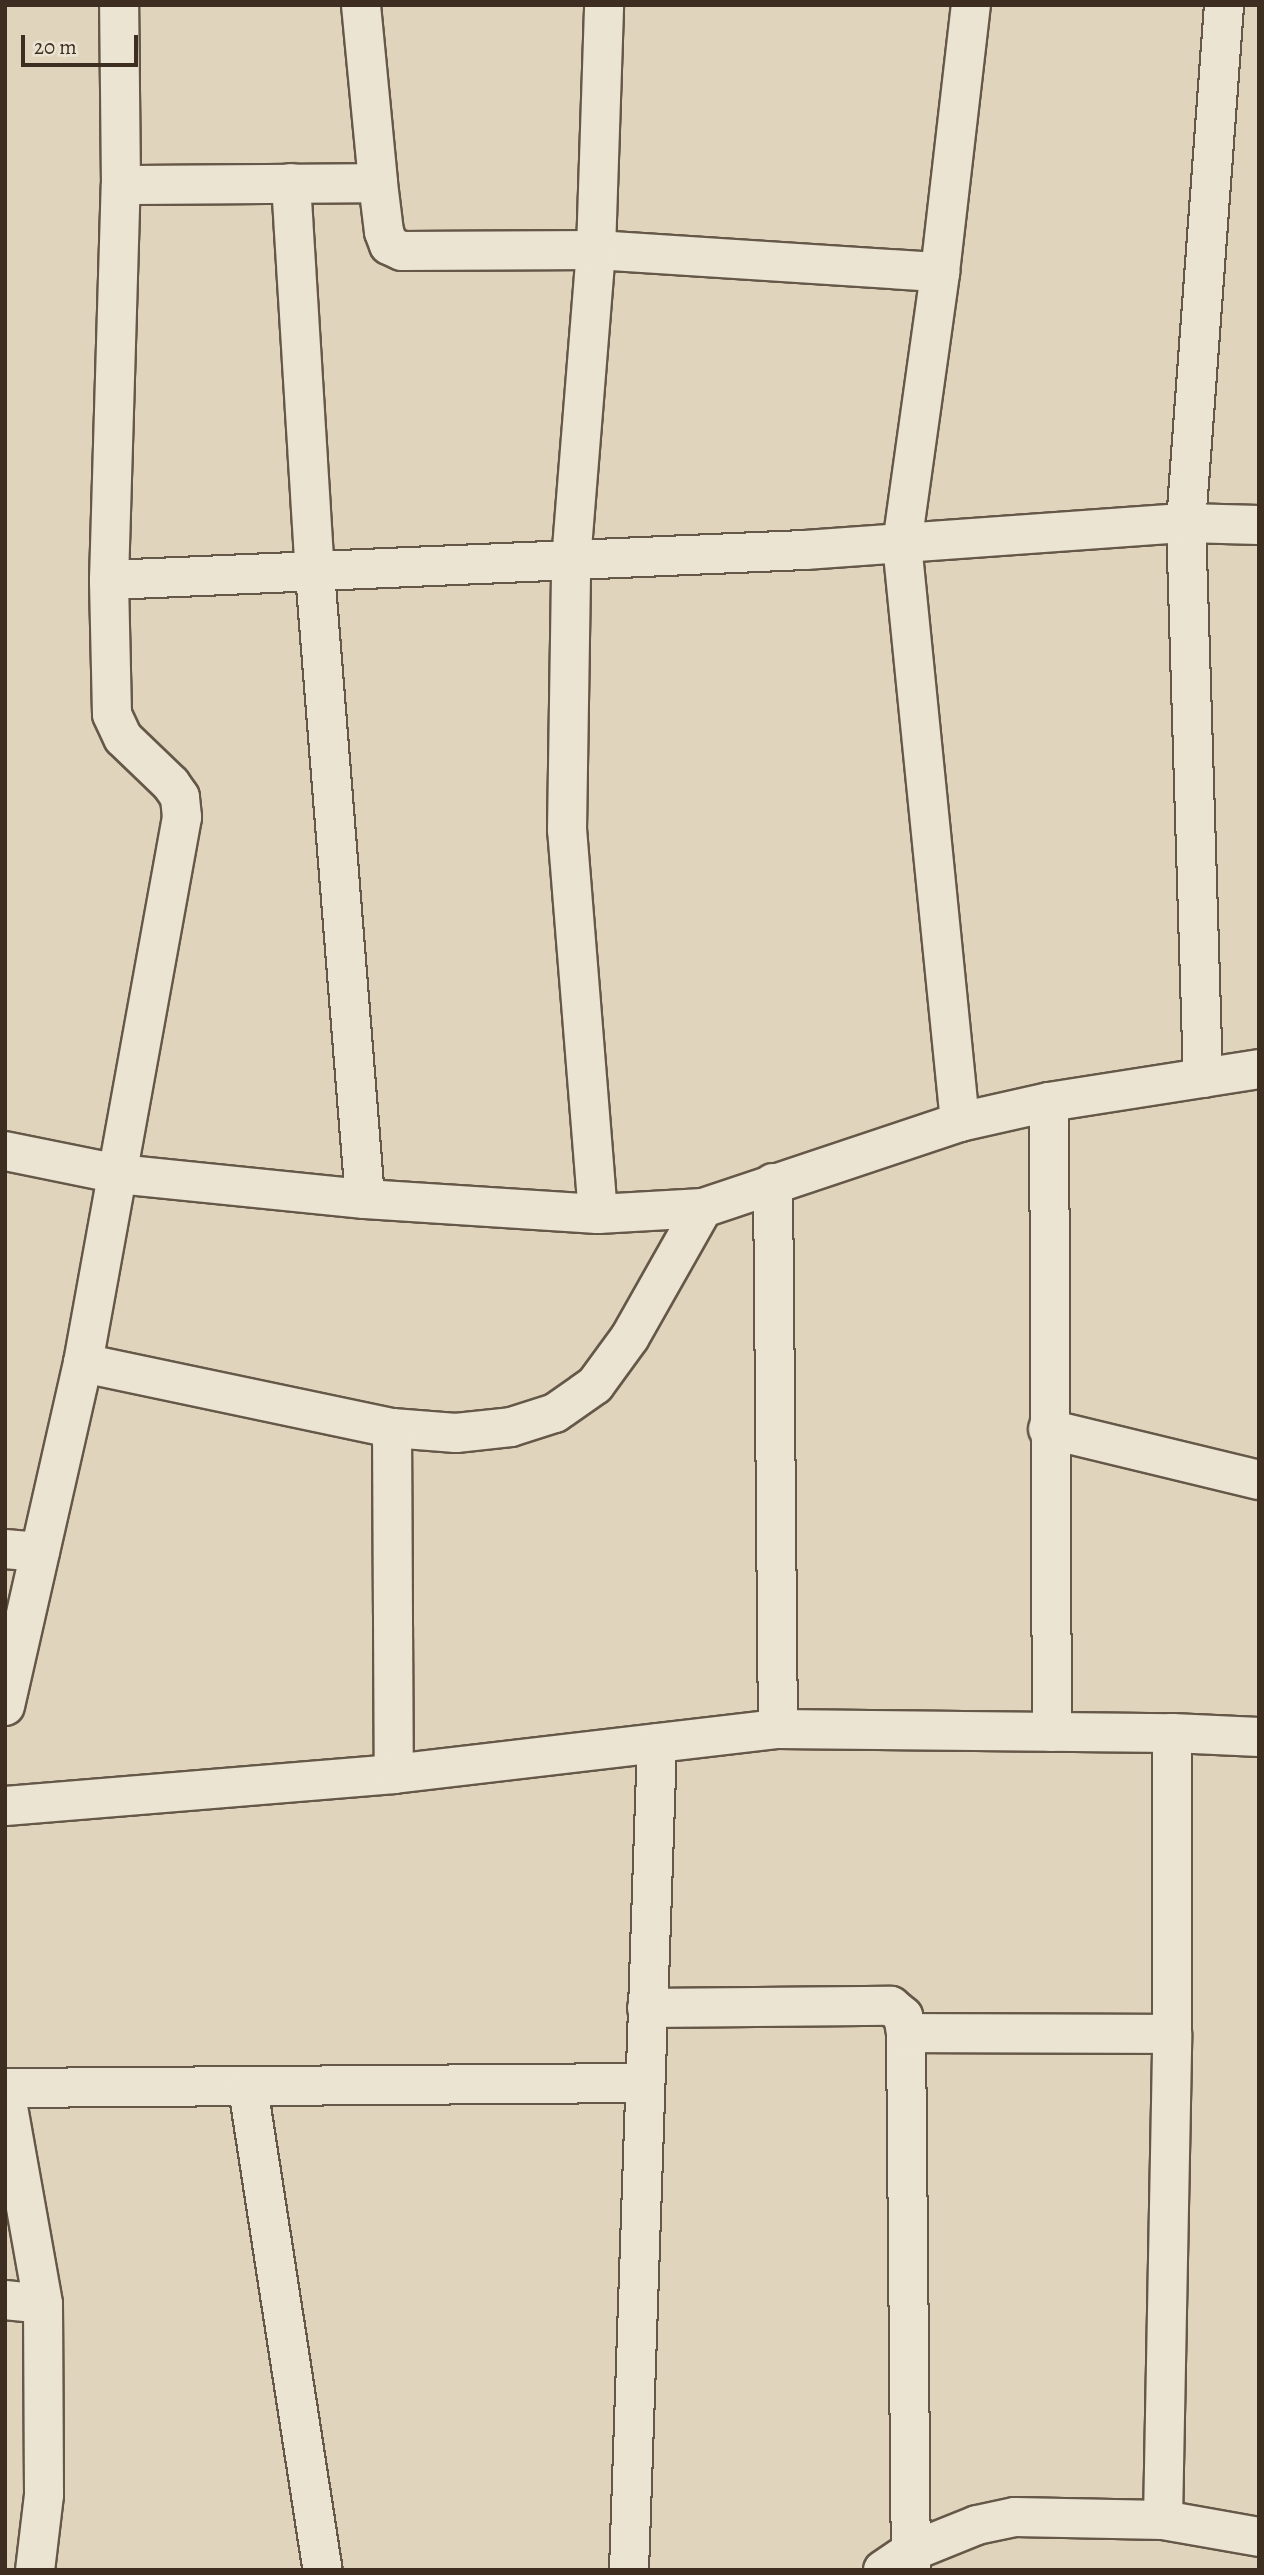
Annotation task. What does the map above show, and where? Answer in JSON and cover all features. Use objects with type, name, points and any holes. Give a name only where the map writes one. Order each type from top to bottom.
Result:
[{"type":"street","points":[[5,1706],[22,1550],[83,1363],[182,817],[180,797],[171,784],[123,738],[112,715],[109,580],[121,185],[119,5]]},
{"type":"street","points":[[361,5],[384,232],[389,245],[402,251],[596,250],[940,272]]},
{"type":"street","points":[[598,1214],[567,830],[570,561],[596,250],[604,5]]},
{"type":"street","points":[[960,1122],[902,544],[940,272],[971,5]]},
{"type":"street","points":[[1203,1078],[1186,523],[1224,5]]},
{"type":"street","points":[[121,185],[378,183]]},
{"type":"street","points":[[291,184],[315,573],[365,1199]]},
{"type":"street","points":[[109,580],[315,573],[902,544],[1186,523],[1259,525]]},
{"type":"street","points":[[5,1151],[118,1174],[365,1199],[598,1214],[703,1208],[960,1122],[1048,1102],[1259,1069]]},
{"type":"street","points":[[1048,1102],[1052,1732]]},
{"type":"street","points":[[773,1183],[778,1729]]},
{"type":"street","points":[[83,1363],[393,1428],[456,1433],[511,1427],[555,1413],[595,1385],[630,1337],[703,1208]]},
{"type":"street","points":[[393,1428],[394,1774]]},
{"type":"street","points":[[1048,1429],[1259,1480]]},
{"type":"street","points":[[5,1806],[394,1774],[778,1729],[1172,1733],[1259,1737]]},
{"type":"street","points":[[1163,2520],[1172,2034],[1172,1733]]},
{"type":"street","points":[[629,2570],[643,2083],[657,1743]]},
{"type":"street","points":[[647,2008],[891,2006],[903,2016],[906,2032],[902,2564],[977,2525],[1015,2516],[1163,2520],[1259,2537]]},
{"type":"street","points":[[906,2032],[1172,2034]]},
{"type":"street","points":[[35,2570],[44,2495],[43,2304],[5,2089],[643,2083]]},
{"type":"street","points":[[248,2088],[323,2570]]},
{"type":"street","points":[[5,2300],[43,2304]]}]
